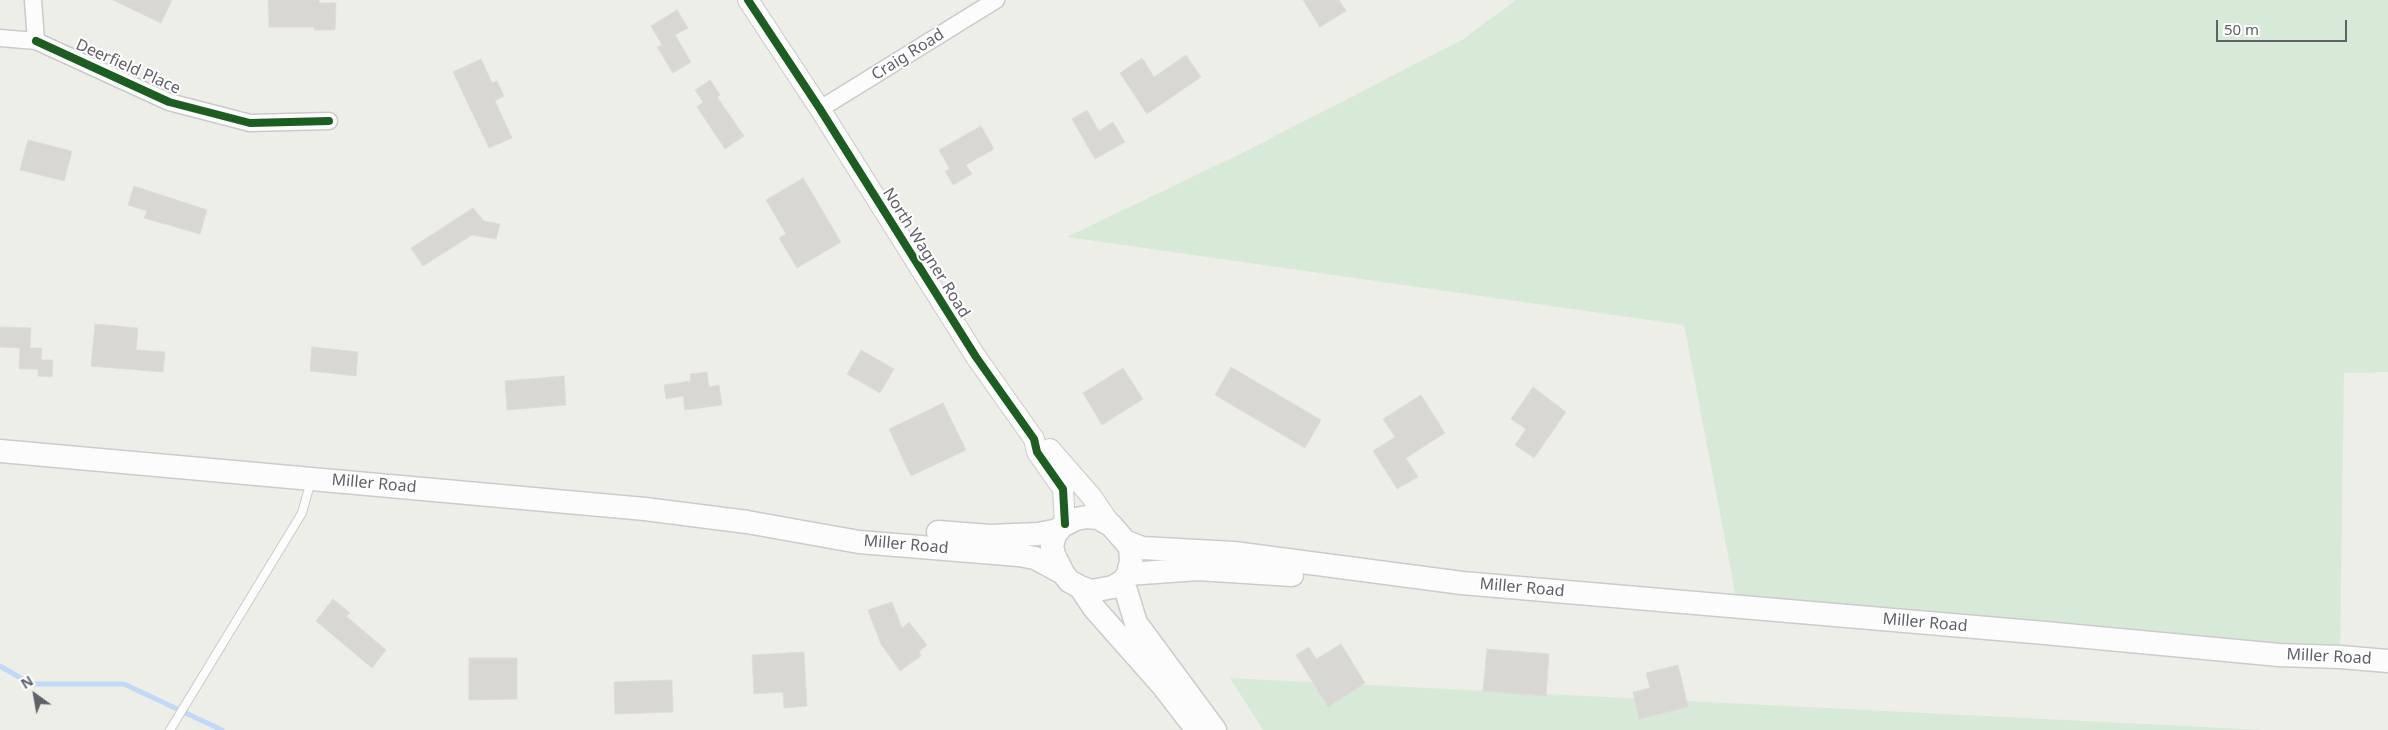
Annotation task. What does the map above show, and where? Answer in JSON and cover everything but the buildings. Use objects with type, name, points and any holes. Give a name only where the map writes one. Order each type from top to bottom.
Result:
[{"type":"main road","name":"Miller Road","points":[[0,451],[645,509],[748,522],[859,542],[1019,555],[1035,558],[1071,580]]},
{"type":"main road","points":[[1197,730],[1163,686],[1071,580],[1052,546],[1062,527],[1076,518],[1098,518],[1111,525],[1127,542],[1131,561],[1125,577],[1136,623],[1215,730]]},
{"type":"main road","name":"Miller Road","points":[[748,522],[801,522],[990,536],[1038,534],[1062,527]]},
{"type":"main road","name":"Miller Road","points":[[1127,542],[1142,548],[1234,553],[1462,583],[2045,632],[2279,655],[2340,656],[2388,661]]},
{"type":"main road","name":"Miller Road","points":[[1125,577],[1198,569],[1435,586],[1462,583]]},
{"type":"main road","points":[[1071,580],[1092,591],[1103,590],[1125,577]]},
{"type":"street","points":[[34,0],[36,41]]},
{"type":"street","name":"North Wagner Road","points":[[748,0],[820,109],[976,357],[1034,439],[1037,452],[1063,488],[1062,527]]},
{"type":"street","name":"Craig Road","points":[[820,109],[996,0]]},
{"type":"street","name":"Deerfield Place","points":[[0,38],[36,41],[169,102],[250,123],[330,121]]},
{"type":"street","name":"North Wagner Road","points":[[1034,439],[1044,443],[1091,496],[1111,525]]},
{"type":"lane","points":[[170,730],[302,513],[311,479]]},
{"type":"green space","points":[[1516,0],[2388,0],[2388,372],[2344,373],[2340,657],[1738,608],[1684,325],[1067,237],[1242,153],[1462,40]]},
{"type":"green space","points":[[1230,678],[2264,730],[1263,730]]},
{"type":"waterway","points":[[0,666],[31,684],[124,684],[222,730]]},
{"type":"cycle path","points":[[748,0],[820,109],[976,357],[1034,439],[1037,452],[1063,489],[1065,524]]},
{"type":"cycle path","points":[[36,41],[169,102],[250,123],[329,121]]}]
